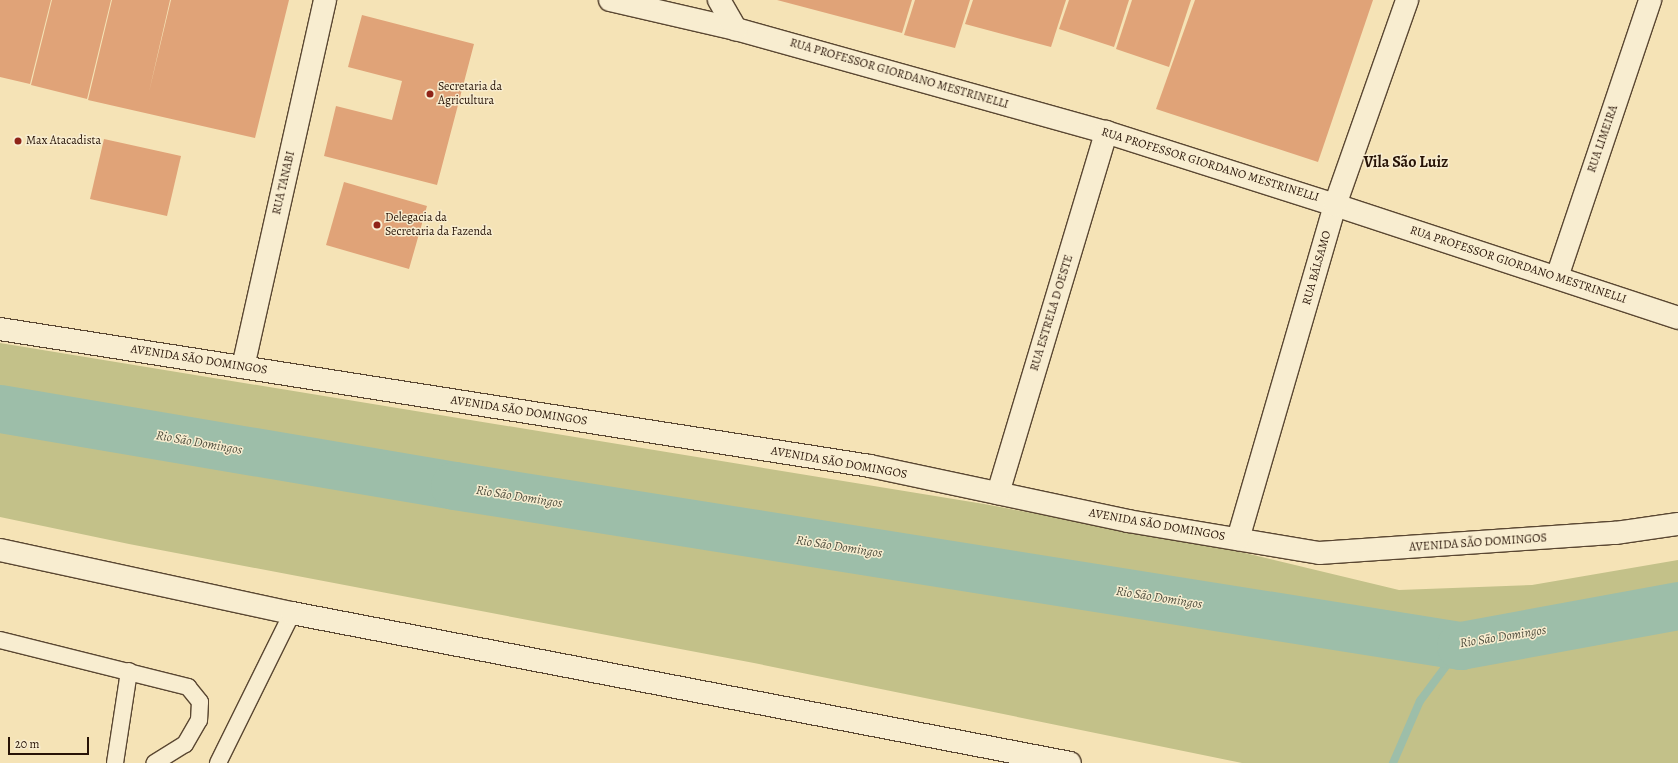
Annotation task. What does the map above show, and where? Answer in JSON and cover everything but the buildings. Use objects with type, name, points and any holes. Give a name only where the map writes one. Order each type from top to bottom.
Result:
[{"type":"street","name":"RUA TANABI","points":[[243,367],[325,0]]},
{"type":"street","name":"RUA PROFESSOR GIORDANO MESTRINELLI","points":[[610,0],[736,29],[1106,132],[1557,277],[1678,318]]},
{"type":"street","points":[[719,0],[736,29]]},
{"type":"street","name":"RUA BÁLSAMO","points":[[1238,539],[1335,205],[1407,0]]},
{"type":"street","name":"RUA LIMEIRA","points":[[1557,277],[1650,0]]},
{"type":"street","name":"RUA ESTRELA D OESTE","points":[[998,493],[1106,132]]},
{"type":"street","name":"AVENIDA SÃO DOMINGOS","points":[[0,329],[870,466],[1128,521],[1319,553],[1616,533],[1678,524]]},
{"type":"street","points":[[0,550],[292,613],[1070,763]]},
{"type":"lane","points":[[218,763],[292,613]]},
{"type":"lane","points":[[0,640],[129,671],[188,688],[200,702],[199,720],[185,744],[154,763]]},
{"type":"lane","points":[[115,763],[129,671]]},
{"type":"shaded area","points":[[0,343],[984,504],[1245,553],[1399,590],[1532,585],[1678,560],[1678,763],[1242,763],[754,663],[129,544],[0,517]]},
{"type":"waterway","name":"Rio São Domingos","points":[[0,409],[455,486],[1461,646],[1678,606]]},
{"type":"waterway","points":[[1393,763],[1420,701],[1461,646]]},
{"type":"place","name":"Secretaria da Agricultura","points":[[430,94]]},
{"type":"place","name":"Max Atacadista","points":[[18,141]]},
{"type":"place","name":"Delegacia da Secretaria da Fazenda","points":[[377,225]]},
{"type":"district","name":"Vila São Luiz","points":[[1406,162]]}]
